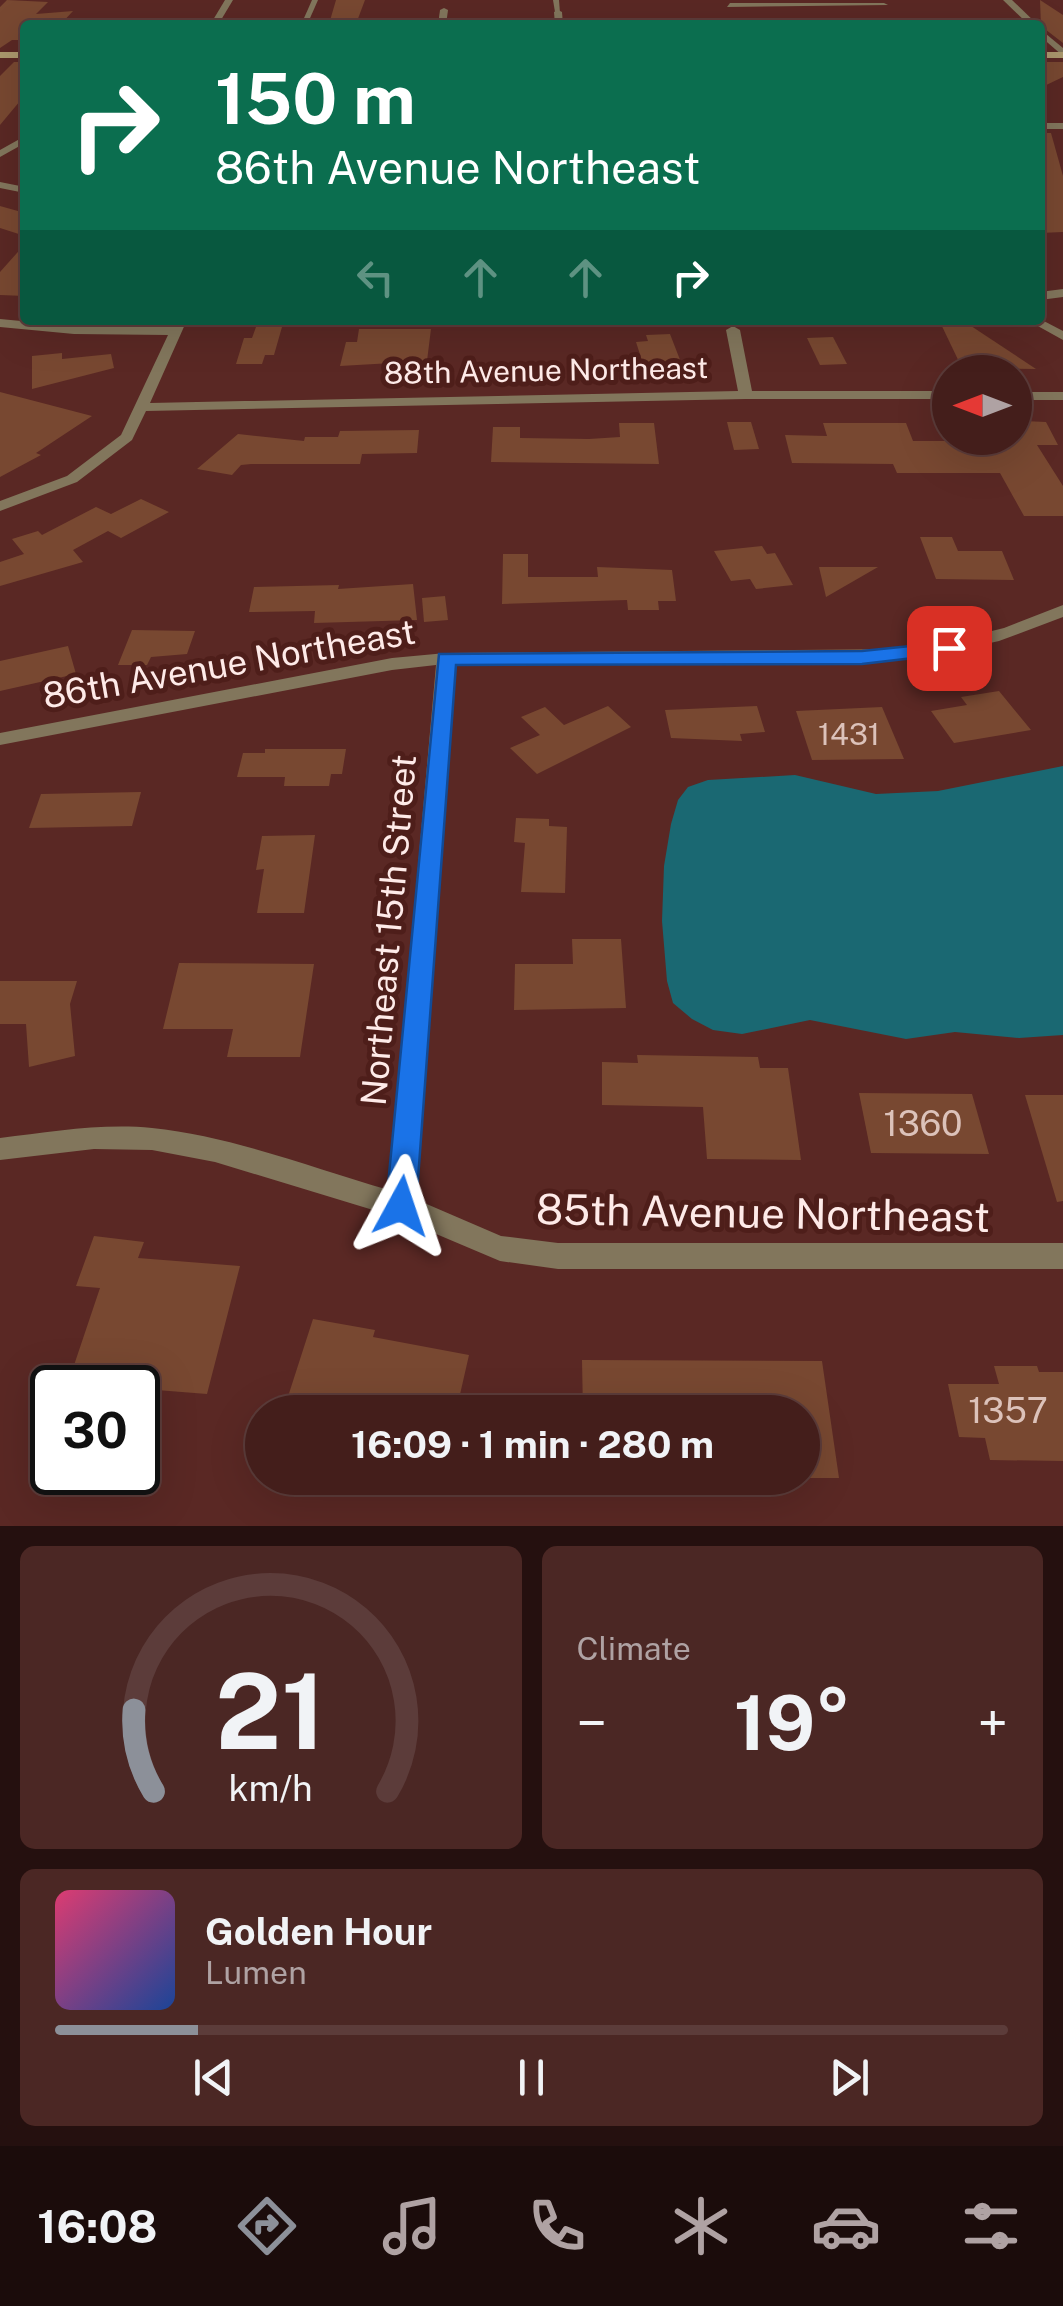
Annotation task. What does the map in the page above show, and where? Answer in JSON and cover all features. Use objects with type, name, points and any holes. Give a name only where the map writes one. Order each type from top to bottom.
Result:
[{"type":"street","points":[[1007,0],[1029,20]]},
{"type":"street","points":[[729,5],[884,4]]},
{"type":"street","points":[[443,20],[444,10]]},
{"type":"street","points":[[558,12],[559,20]]},
{"type":"street","points":[[1060,55],[1063,65]]},
{"type":"street","points":[[0,506],[39,494],[100,461],[128,437],[178,326],[74,330],[21,325]]},
{"type":"street","points":[[733,330],[746,394]]},
{"type":"street","name":"88th Avenue Northeast","points":[[143,406],[746,394],[932,395]]},
{"type":"street","points":[[1032,396],[1063,396]]},
{"type":"street","name":"86th Avenue Northeast","points":[[0,739],[392,664],[446,659],[919,654],[1035,625],[1063,610]]},
{"type":"street","name":"Northeast 15th Street","points":[[401,1206],[446,659]]},
{"type":"street","name":"85th Avenue Northeast","points":[[0,1148],[94,1138],[152,1139],[215,1152],[401,1206],[500,1248],[558,1256],[1063,1256]]},
{"type":"lane","points":[[556,0],[558,12]]},
{"type":"water","points":[[1063,766],[1063,1035],[1019,1038],[955,1032],[906,1039],[810,1020],[742,1034],[713,1030],[673,1003],[667,981],[662,921],[664,866],[678,800],[688,787],[708,780],[795,775],[876,794],[938,791]]},
{"type":"building","points":[[7,0],[48,2],[36,14],[73,11],[65,20],[20,20],[20,40],[0,48],[0,7]]},
{"type":"building","points":[[336,0],[365,0],[358,20],[330,20]]},
{"type":"building","points":[[1040,0],[1063,15],[1063,43],[1045,29],[1045,20],[1041,20]]},
{"type":"building","points":[[14,62],[20,62],[20,101],[0,125],[0,76]]},
{"type":"building","points":[[1045,62],[1063,62],[1063,77],[1045,86]]},
{"type":"building","points":[[1045,133],[1051,133],[1063,176],[1063,232],[1045,233]]},
{"type":"building","points":[[0,206],[20,212],[20,234],[0,228]]},
{"type":"building","points":[[20,250],[20,296],[0,295],[0,272]]},
{"type":"building","points":[[941,325],[970,325],[1015,355],[956,355]]},
{"type":"building","points":[[256,327],[282,327],[274,355],[265,355],[262,364],[236,364],[244,338],[252,338]]},
{"type":"building","points":[[359,329],[431,329],[427,361],[340,366],[346,342],[357,342]]},
{"type":"building","points":[[670,334],[682,365],[644,367],[636,342],[648,341],[646,335]]},
{"type":"building","points":[[833,337],[847,364],[820,365],[807,338]]},
{"type":"building","points":[[62,353],[62,359],[111,354],[114,368],[32,389],[32,356]]},
{"type":"building","points":[[0,392],[92,416],[36,453],[41,455],[0,477]]},
{"type":"building","points":[[1032,421],[1046,422],[1058,445],[1037,445],[1063,486],[1063,516],[1024,516],[1000,473],[897,473],[893,464],[792,463],[785,435],[827,436],[823,423],[906,423],[913,441],[932,441],[932,455],[1032,455]]},
{"type":"building","points":[[727,422],[751,422],[759,449],[734,450]]},
{"type":"building","points":[[619,423],[654,423],[659,464],[491,462],[493,427],[520,427],[520,438],[589,439],[620,437]]},
{"type":"building","points":[[419,430],[417,453],[362,454],[360,464],[251,464],[241,465],[232,475],[197,469],[238,434],[304,441],[305,437],[338,437],[340,431]]},
{"type":"building","points":[[141,499],[169,512],[121,538],[108,531],[73,550],[83,562],[0,586],[0,562],[24,554],[12,539],[38,531],[42,535],[96,507],[111,514]]},
{"type":"building","points":[[920,537],[952,537],[958,551],[1002,551],[1014,580],[936,579]]},
{"type":"building","points":[[762,546],[767,554],[775,553],[793,585],[756,589],[750,579],[731,581],[714,551]]},
{"type":"building","points":[[503,554],[528,554],[528,577],[598,577],[597,567],[672,570],[676,601],[658,601],[659,610],[628,610],[627,600],[502,604]]},
{"type":"building","points":[[819,567],[878,567],[826,597]]},
{"type":"building","points":[[413,584],[417,620],[314,623],[315,611],[249,612],[254,587],[339,585],[338,589]]},
{"type":"building","points":[[445,596],[448,620],[424,622],[422,598]]},
{"type":"building","points":[[132,630],[195,631],[187,654],[151,657],[147,665],[118,665]]},
{"type":"building","points":[[68,646],[76,674],[0,691],[0,661]]},
{"type":"building","points":[[999,691],[1031,730],[954,743],[931,711],[967,705],[961,697]]},
{"type":"building","points":[[608,706],[631,727],[537,774],[510,748],[540,735],[521,717],[545,707],[564,725]]},
{"type":"building","points":[[757,706],[765,732],[740,734],[742,741],[671,738],[665,710]]},
{"type":"building","points":[[882,707],[904,759],[812,760],[796,711]]},
{"type":"building","points":[[265,749],[346,749],[342,774],[331,774],[329,786],[284,786],[285,777],[237,777],[243,753],[265,753]]},
{"type":"building","points":[[141,792],[132,826],[29,828],[41,794]]},
{"type":"building","points":[[516,818],[549,819],[549,826],[567,827],[565,893],[521,892],[525,843],[514,842]]},
{"type":"building","points":[[315,835],[304,913],[257,913],[264,869],[256,870],[262,836]]},
{"type":"building","points":[[572,939],[621,939],[626,1008],[514,1010],[515,964],[573,964]]},
{"type":"building","points":[[179,963],[314,964],[300,1057],[227,1057],[233,1029],[163,1029]]},
{"type":"building","points":[[0,981],[77,981],[70,1004],[75,1056],[29,1067],[26,1024],[0,1024]]},
{"type":"building","points":[[637,1055],[758,1057],[760,1068],[788,1068],[801,1160],[707,1159],[703,1107],[602,1105],[602,1062],[638,1063]]},
{"type":"building","points":[[859,1093],[972,1094],[989,1154],[871,1153]]},
{"type":"building","points":[[1025,1095],[1063,1095],[1063,1201],[1057,1202]]},
{"type":"building","points":[[94,1236],[144,1242],[138,1258],[240,1266],[207,1394],[160,1390],[160,1365],[74,1365],[100,1288],[76,1286]]},
{"type":"building","points":[[313,1319],[375,1330],[373,1337],[469,1355],[460,1395],[288,1395]]},
{"type":"building","points":[[582,1360],[822,1361],[839,1478],[820,1478],[820,1395],[583,1395]]},
{"type":"building","points":[[994,1366],[1037,1366],[1039,1372],[1063,1372],[1063,1461],[990,1460],[985,1438],[959,1437],[948,1384],[999,1384]]},
{"type":"route","points":[[401,1206],[446,659],[862,658],[949,648]]}]
